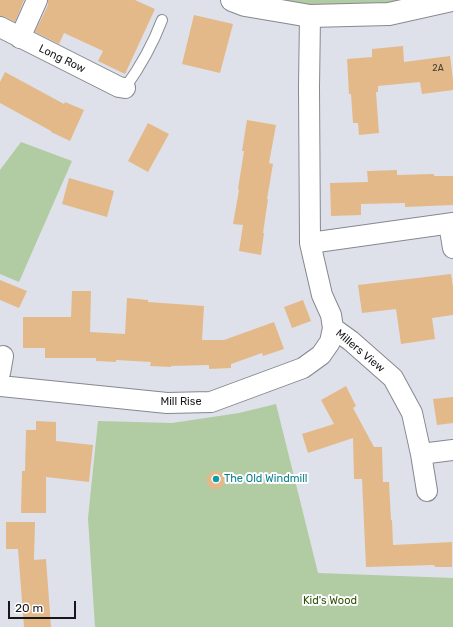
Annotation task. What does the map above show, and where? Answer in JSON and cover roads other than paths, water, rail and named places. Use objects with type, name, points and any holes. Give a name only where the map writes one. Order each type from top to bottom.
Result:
[{"type":"street","points":[[20,38],[37,0]]},
{"type":"street","points":[[232,0],[245,5],[310,16],[390,14],[452,0]]},
{"type":"street","name":"Millers View","points":[[310,16],[310,242],[322,295],[331,315],[333,328],[351,341],[392,378],[412,413],[427,491]]},
{"type":"street","name":"Long Row","points":[[0,27],[119,87],[125,88]]},
{"type":"street","points":[[310,242],[451,223],[453,248]]},
{"type":"street","name":"Mill Rise","points":[[0,386],[167,403],[210,402],[303,368],[321,355],[330,342],[333,328]]},
{"type":"street","points":[[421,454],[453,450]]},
{"type":"lane","points":[[125,88],[151,46],[162,20]]},
{"type":"place","name":"The Old Windmill","points":[[216,479]]},
{"type":"park label","name":"Kid's Wood","points":[[330,601]]}]
